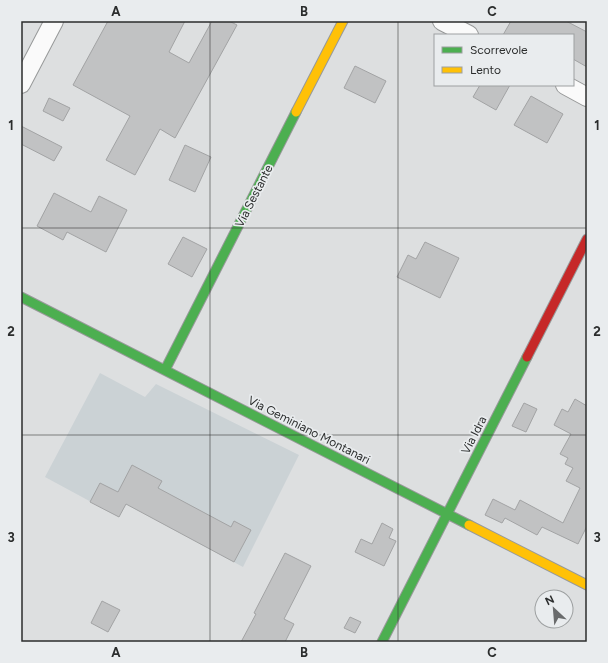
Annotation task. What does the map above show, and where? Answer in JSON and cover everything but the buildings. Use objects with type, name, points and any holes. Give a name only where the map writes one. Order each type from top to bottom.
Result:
[{"type":"street","points":[[21,84],[54,21]]},
{"type":"street","name":"Via Sestante","points":[[165,370],[343,21]]},
{"type":"street","points":[[442,21],[467,34]]},
{"type":"street","points":[[567,86],[587,97]]},
{"type":"street","name":"Via Idra","points":[[382,642],[587,239]]},
{"type":"street","name":"Via Geminiano Montanari","points":[[21,297],[587,585]]},
{"type":"shaded area","points":[[100,373],[145,397],[156,384],[299,455],[243,567],[126,504],[119,517],[45,477]]},
{"type":"traffic: fast","points":[[165,370],[296,112]]},
{"type":"traffic: fast","points":[[21,297],[469,525]]},
{"type":"traffic: fast","points":[[382,642],[527,357]]},
{"type":"traffic: slow","points":[[296,112],[343,21]]},
{"type":"traffic: slow","points":[[469,525],[587,585]]},
{"type":"traffic: jam","points":[[527,357],[587,239]]}]
